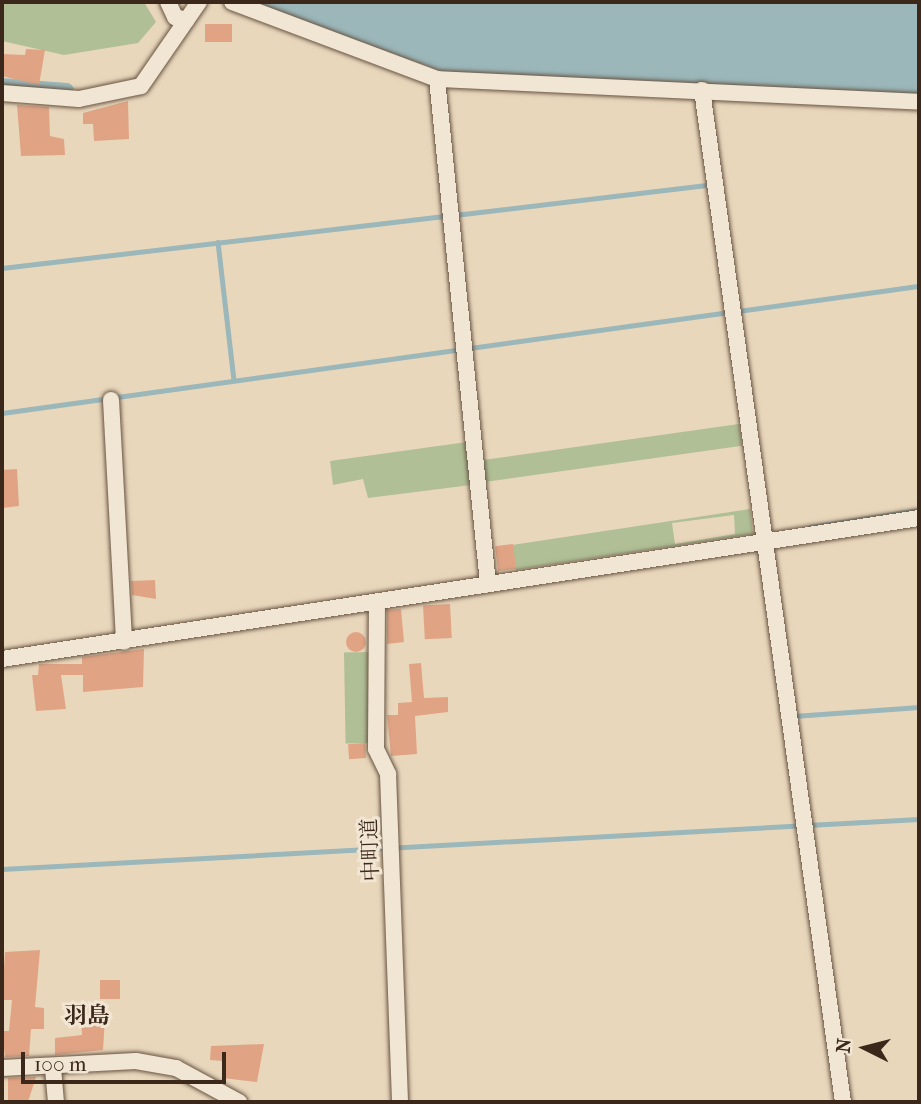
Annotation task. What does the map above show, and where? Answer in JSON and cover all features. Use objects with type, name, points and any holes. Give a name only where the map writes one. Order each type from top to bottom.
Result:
[{"type":"street","points":[[168,2],[182,19]]},
{"type":"street","points":[[2,93],[79,99],[141,86],[182,19],[199,2]]},
{"type":"street","points":[[232,2],[437,79],[919,102]]},
{"type":"street","points":[[437,79],[488,579]]},
{"type":"street","points":[[702,90],[729,312],[843,1102]]},
{"type":"street","points":[[111,400],[124,642]]},
{"type":"street","points":[[2,659],[377,602],[488,579],[761,537],[919,518]]},
{"type":"street","name":"中町道","points":[[377,602],[379,645],[373,656],[391,850],[400,1102]]},
{"type":"street","points":[[2,1068],[53,1071],[136,1060],[176,1068],[239,1102]]},
{"type":"street","points":[[53,1071],[56,1102]]},
{"type":"green space","points":[[2,2],[144,2],[156,22],[138,43],[64,55],[2,41]]},
{"type":"green space","points":[[739,424],[742,446],[485,482],[482,460]]},
{"type":"green space","points":[[467,442],[471,485],[368,498],[363,479],[333,485],[330,461]]},
{"type":"green space","points":[[750,509],[753,534],[516,570],[512,545]],"holes":[[[734,515],[735,534],[675,544],[672,523]]]},
{"type":"green space","points":[[344,652],[370,652],[372,743],[346,743]]},
{"type":"water","points":[[246,2],[919,2],[919,95],[444,72]]},
{"type":"building","points":[[205,24],[232,24],[232,42],[205,42]]},
{"type":"building","points":[[26,49],[45,50],[39,85],[2,76],[2,54],[25,55]]},
{"type":"building","points":[[128,101],[129,139],[94,141],[93,124],[83,124],[83,113]]},
{"type":"building","points":[[17,105],[49,107],[50,136],[64,139],[65,155],[21,156]]},
{"type":"building","points":[[17,469],[19,506],[2,508],[2,470]]},
{"type":"building","points":[[513,544],[516,569],[498,571],[495,546]]},
{"type":"building","points":[[155,580],[156,599],[132,595],[131,581]]},
{"type":"building","points":[[450,604],[452,638],[425,639],[423,605]]},
{"type":"building","points":[[401,609],[404,642],[387,644],[387,610]]},
{"type":"building","points":[[352,632],[360,632],[366,642],[360,652],[352,652],[346,646],[346,638]]},
{"type":"building","points":[[144,649],[143,687],[83,692],[83,675],[61,675],[66,709],[36,711],[32,675],[38,675],[39,664],[82,664],[82,657]]},
{"type":"building","points":[[421,663],[424,698],[448,697],[448,712],[415,716],[417,754],[391,756],[387,715],[398,715],[398,703],[412,702],[409,664]]},
{"type":"building","points":[[365,743],[366,758],[349,759],[348,744]]},
{"type":"building","points":[[40,950],[35,1007],[44,1008],[44,1029],[31,1029],[29,1056],[5,1057],[2,1031],[9,1031],[12,1000],[2,1000],[5,952]]},
{"type":"building","points":[[100,980],[120,980],[120,999],[100,999]]},
{"type":"building","points":[[106,1004],[103,1050],[55,1055],[55,1038],[82,1035],[80,1006]]},
{"type":"building","points":[[264,1044],[257,1082],[223,1078],[224,1061],[210,1060],[211,1046]]},
{"type":"building","points":[[36,1077],[28,1102],[8,1102],[8,1078]]},
{"type":"waterway","points":[[2,85],[67,90]]},
{"type":"waterway","points":[[455,215],[708,185]]},
{"type":"waterway","points":[[2,268],[446,216]]},
{"type":"waterway","points":[[218,242],[234,380]]},
{"type":"waterway","points":[[738,311],[919,286]]},
{"type":"waterway","points":[[2,413],[729,312]]},
{"type":"waterway","points":[[810,527],[919,510]]},
{"type":"waterway","points":[[794,716],[919,707]]},
{"type":"waterway","points":[[2,869],[919,819]]},
{"type":"district","name":"羽島","points":[[87,1016]]}]
